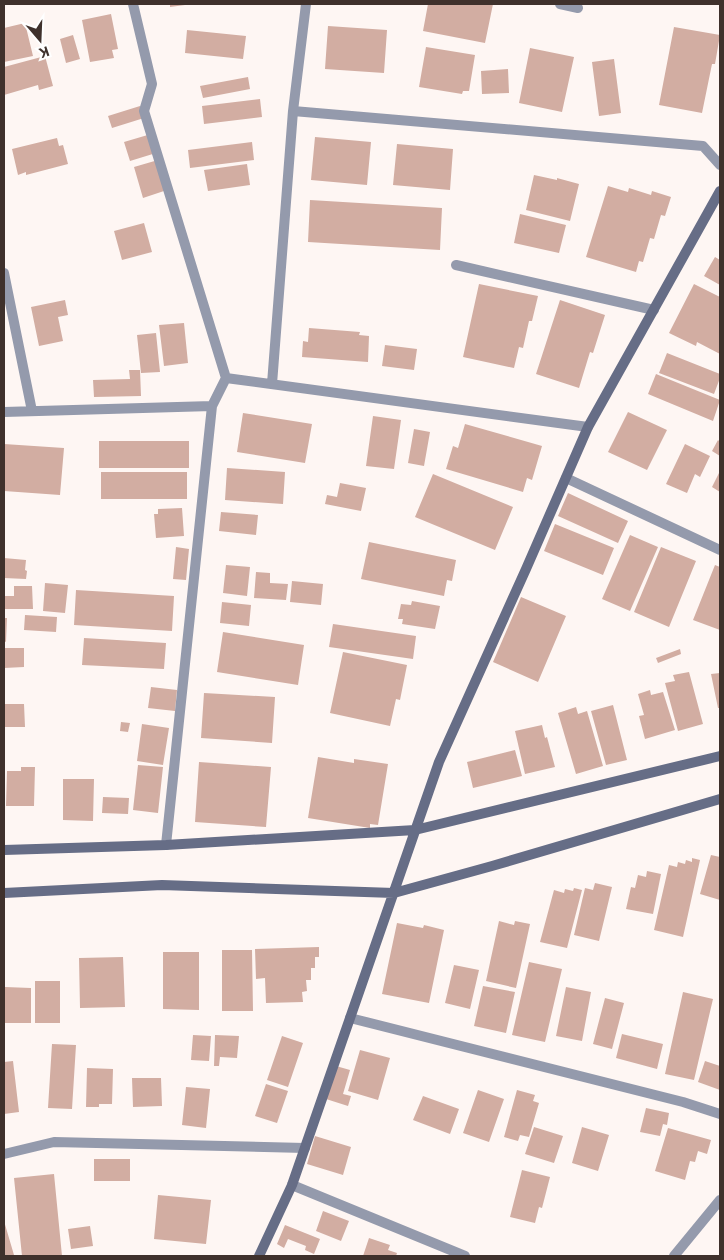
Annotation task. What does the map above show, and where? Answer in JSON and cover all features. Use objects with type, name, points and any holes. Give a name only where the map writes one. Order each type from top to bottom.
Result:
[{"type":"street","points":[[133,4],[152,84],[144,111],[226,378],[212,406],[166,845]]},
{"type":"street","points":[[272,384],[292,111],[306,4]]},
{"type":"street","points":[[560,4],[578,8]]},
{"type":"street","points":[[292,111],[703,146],[720,165]]},
{"type":"street","points":[[260,1256],[292,1186],[439,762],[588,428],[720,192]]},
{"type":"street","points":[[456,265],[654,310]]},
{"type":"street","points":[[4,273],[32,411]]},
{"type":"street","points":[[226,378],[588,428]]},
{"type":"street","points":[[4,412],[212,406]]},
{"type":"street","points":[[566,478],[720,550]]},
{"type":"street","points":[[4,850],[166,845],[416,830],[720,756]]},
{"type":"street","points":[[4,892],[162,885],[394,893],[720,799]]},
{"type":"street","points":[[350,1018],[683,1102],[720,1114]]},
{"type":"street","points":[[4,1154],[54,1142],[305,1148]]},
{"type":"street","points":[[292,1186],[465,1256]]},
{"type":"street","points":[[674,1256],[720,1200]]},
{"type":"building","points":[[170,4],[185,4],[185,5],[170,7]]},
{"type":"building","points":[[428,4],[493,4],[485,43],[423,31]]},
{"type":"building","points":[[111,14],[118,49],[112,50],[114,58],[90,62],[82,20]]},
{"type":"building","points":[[25,23],[33,56],[4,62],[4,28]]},
{"type":"building","points":[[328,26],[387,30],[384,73],[325,69]]},
{"type":"building","points":[[674,27],[720,35],[715,64],[712,64],[702,113],[659,105]]},
{"type":"building","points":[[187,30],[246,36],[243,59],[185,53]]},
{"type":"building","points":[[73,35],[80,59],[66,63],[60,39]]},
{"type":"building","points":[[426,47],[475,55],[469,91],[463,91],[462,94],[419,87]]},
{"type":"building","points":[[530,48],[574,57],[562,112],[519,103]]},
{"type":"building","points":[[45,56],[53,86],[39,90],[38,85],[4,95],[4,67]]},
{"type":"building","points":[[614,59],[621,113],[599,116],[592,62]]},
{"type":"building","points":[[508,69],[509,93],[482,94],[481,71]]},
{"type":"building","points":[[248,77],[250,89],[203,98],[200,86]]},
{"type":"building","points":[[260,99],[262,117],[204,124],[202,106]]},
{"type":"building","points":[[140,106],[144,118],[112,128],[108,116]]},
{"type":"building","points":[[151,134],[156,153],[130,161],[124,142]]},
{"type":"building","points":[[315,137],[371,142],[367,185],[311,180]]},
{"type":"building","points":[[57,138],[59,146],[63,145],[68,164],[26,175],[26,172],[18,175],[12,149]]},
{"type":"building","points":[[252,142],[254,160],[190,168],[188,150]]},
{"type":"building","points":[[397,144],[453,149],[450,190],[393,185]]},
{"type":"building","points":[[158,160],[167,190],[143,198],[134,167]]},
{"type":"building","points":[[247,164],[250,185],[208,191],[204,170]]},
{"type":"building","points":[[534,175],[557,180],[557,178],[579,184],[570,221],[526,210]]},
{"type":"building","points":[[608,186],[628,192],[629,188],[651,195],[652,191],[671,197],[665,216],[661,215],[654,239],[650,238],[643,262],[639,261],[636,272],[586,257]]},
{"type":"building","points":[[310,200],[442,208],[440,250],[308,242]]},
{"type":"building","points":[[520,214],[566,225],[559,253],[514,243]]},
{"type":"building","points":[[144,223],[152,252],[122,260],[114,231]]},
{"type":"building","points":[[715,257],[720,260],[720,285],[704,276]]},
{"type":"building","points":[[479,284],[538,296],[532,321],[529,321],[523,348],[519,347],[514,368],[463,357]]},
{"type":"building","points":[[694,284],[720,297],[720,354],[697,342],[696,346],[669,333]]},
{"type":"building","points":[[65,300],[68,315],[58,317],[63,341],[39,346],[31,307]]},
{"type":"building","points":[[560,300],[605,315],[593,353],[590,352],[579,388],[536,374]]},
{"type":"building","points":[[184,323],[188,363],[164,366],[159,325]]},
{"type":"building","points":[[309,328],[360,332],[359,335],[369,336],[368,362],[302,357],[303,341],[308,342]]},
{"type":"building","points":[[156,333],[160,372],[141,373],[137,335]]},
{"type":"building","points":[[385,345],[417,349],[414,370],[382,366]]},
{"type":"building","points":[[667,353],[720,374],[714,394],[659,373]]},
{"type":"building","points":[[129,370],[140,370],[141,396],[94,397],[93,380],[130,379]]},
{"type":"building","points":[[656,374],[720,400],[713,421],[648,394]]},
{"type":"building","points":[[628,412],[667,430],[647,470],[608,452]]},
{"type":"building","points":[[243,413],[312,424],[305,463],[237,452]]},
{"type":"building","points":[[373,416],[401,420],[394,469],[366,466]]},
{"type":"building","points":[[465,424],[542,446],[532,480],[527,478],[523,492],[446,469],[453,446],[458,448]]},
{"type":"building","points":[[414,429],[430,432],[424,466],[408,463]]},
{"type":"building","points":[[718,440],[720,442],[720,456],[712,451]]},
{"type":"building","points":[[99,441],[189,441],[189,468],[99,468]]},
{"type":"building","points":[[4,444],[64,448],[60,495],[4,491]]},
{"type":"building","points":[[685,444],[710,456],[700,477],[695,474],[687,493],[666,484]]},
{"type":"building","points":[[227,468],[285,472],[283,504],[225,500]]},
{"type":"building","points":[[720,471],[720,492],[712,487]]},
{"type":"building","points":[[101,472],[187,472],[187,499],[101,499]]},
{"type":"building","points":[[433,474],[513,507],[495,550],[415,517]]},
{"type":"building","points":[[340,483],[366,488],[361,511],[325,504],[327,495],[337,497]]},
{"type":"building","points":[[568,493],[628,521],[618,543],[558,516]]},
{"type":"building","points":[[182,508],[184,536],[156,538],[154,514],[158,514],[158,509]]},
{"type":"building","points":[[221,512],[258,515],[256,535],[219,531]]},
{"type":"building","points":[[555,524],[614,548],[603,575],[544,551]]},
{"type":"building","points":[[630,535],[658,547],[630,611],[602,599]]},
{"type":"building","points":[[369,542],[456,560],[452,581],[447,580],[444,596],[361,579]]},
{"type":"building","points":[[176,547],[189,549],[186,580],[173,579]]},
{"type":"building","points":[[661,547],[696,561],[669,627],[634,612]]},
{"type":"building","points":[[4,558],[26,560],[26,579],[4,578]]},
{"type":"building","points":[[226,565],[250,567],[247,596],[223,593]]},
{"type":"building","points":[[715,565],[720,567],[720,630],[693,620]]},
{"type":"building","points":[[256,572],[270,573],[270,583],[288,584],[286,600],[254,598]]},
{"type":"building","points":[[292,581],[323,584],[321,605],[290,602]]},
{"type":"building","points":[[45,583],[68,585],[65,613],[43,611]]},
{"type":"building","points":[[14,586],[32,586],[33,609],[4,609],[4,596],[14,596]]},
{"type":"building","points":[[76,590],[174,596],[172,631],[74,625]]},
{"type":"building","points":[[521,597],[566,616],[538,682],[493,662]]},
{"type":"building","points":[[412,601],[440,606],[435,629],[402,624],[403,619],[398,619],[401,604],[411,605]]},
{"type":"building","points":[[222,602],[251,605],[249,626],[220,623]]},
{"type":"building","points":[[25,615],[57,617],[56,632],[24,630]]},
{"type":"building","points":[[4,618],[7,618],[6,642],[4,641]]},
{"type":"building","points":[[333,624],[416,636],[413,659],[329,647]]},
{"type":"building","points":[[223,632],[304,645],[298,685],[217,672]]},
{"type":"building","points":[[84,638],[166,643],[164,669],[82,665]]},
{"type":"building","points":[[4,648],[24,648],[24,667],[4,668]]},
{"type":"building","points":[[680,649],[681,654],[658,663],[656,658]]},
{"type":"building","points":[[343,652],[407,665],[400,700],[396,699],[390,726],[330,713]]},
{"type":"building","points":[[689,672],[703,724],[678,731],[665,683],[675,681],[673,675]]},
{"type":"building","points":[[720,673],[720,708],[718,708],[711,674]]},
{"type":"building","points":[[151,687],[177,690],[175,711],[148,708]]},
{"type":"building","points":[[650,690],[651,695],[663,692],[675,730],[645,739],[639,716],[644,715],[638,694]]},
{"type":"building","points":[[204,693],[275,697],[272,743],[201,738]]},
{"type":"building","points":[[4,704],[24,704],[25,727],[4,727]]},
{"type":"building","points":[[613,705],[627,760],[606,765],[591,711]]},
{"type":"building","points":[[576,707],[578,714],[587,711],[603,766],[576,774],[558,713]]},
{"type":"building","points":[[121,722],[130,723],[128,732],[120,731]]},
{"type":"building","points":[[142,724],[169,728],[163,765],[137,761]]},
{"type":"building","points":[[542,725],[555,767],[525,774],[515,731]]},
{"type":"building","points":[[515,750],[522,776],[473,788],[467,762]]},
{"type":"building","points":[[318,757],[354,763],[354,759],[388,764],[378,825],[370,824],[370,828],[308,818]]},
{"type":"building","points":[[199,762],[271,767],[266,827],[195,822]]},
{"type":"building","points":[[138,765],[163,767],[158,813],[133,810]]},
{"type":"building","points":[[21,767],[35,767],[34,806],[6,806],[7,771],[21,771]]},
{"type":"building","points":[[63,779],[94,779],[93,821],[63,820]]},
{"type":"building","points":[[103,797],[129,798],[128,814],[102,813]]},
{"type":"building","points":[[711,855],[720,857],[720,900],[700,894]]},
{"type":"building","points":[[692,858],[700,860],[683,937],[654,930],[669,865],[677,867],[678,862],[685,864],[686,860],[692,862]]},
{"type":"building","points":[[647,871],[661,874],[653,914],[626,909],[631,887],[635,888],[638,875],[646,877]]},
{"type":"building","points":[[595,883],[612,887],[599,941],[574,935],[585,888],[593,890]]},
{"type":"building","points":[[574,888],[582,890],[567,948],[540,942],[554,890],[564,893],[565,889],[573,891]]},
{"type":"building","points":[[499,921],[514,925],[515,921],[530,924],[516,988],[486,981]]},
{"type":"building","points":[[397,923],[423,928],[424,925],[444,930],[429,1003],[382,994]]},
{"type":"building","points":[[319,947],[319,957],[315,957],[315,968],[311,968],[311,980],[306,980],[307,991],[302,992],[303,1002],[266,1003],[265,978],[256,979],[255,949]]},
{"type":"building","points":[[222,950],[252,950],[253,1011],[222,1011]]},
{"type":"building","points":[[163,952],[199,952],[199,1010],[163,1009]]},
{"type":"building","points":[[123,957],[125,1007],[80,1008],[79,958]]},
{"type":"building","points":[[529,962],[562,969],[545,1042],[512,1035]]},
{"type":"building","points":[[454,965],[479,970],[470,1009],[445,1003]]},
{"type":"building","points":[[35,981],[60,981],[60,1023],[35,1023]]},
{"type":"building","points":[[483,986],[515,992],[506,1033],[474,1026]]},
{"type":"building","points":[[5,987],[31,988],[31,1023],[5,1023]]},
{"type":"building","points":[[566,987],[591,992],[582,1041],[556,1036]]},
{"type":"building","points":[[683,992],[713,999],[694,1080],[665,1074]]},
{"type":"building","points":[[605,998],[624,1003],[612,1049],[593,1044]]},
{"type":"building","points":[[622,1034],[663,1044],[657,1069],[616,1058]]},
{"type":"building","points":[[193,1035],[211,1036],[209,1061],[191,1060]]},
{"type":"building","points":[[215,1035],[239,1036],[237,1058],[220,1057],[219,1066],[214,1066]]},
{"type":"building","points":[[282,1036],[303,1043],[288,1087],[267,1080]]},
{"type":"building","points":[[52,1044],[76,1045],[72,1109],[48,1108]]},
{"type":"building","points":[[360,1050],[390,1058],[378,1100],[348,1091]]},
{"type":"building","points":[[13,1061],[19,1112],[4,1114],[4,1062]]},
{"type":"building","points":[[705,1061],[720,1066],[720,1090],[698,1082]]},
{"type":"building","points":[[336,1066],[350,1070],[343,1094],[351,1096],[348,1106],[326,1099]]},
{"type":"building","points":[[87,1068],[113,1069],[112,1104],[86,1107]]},
{"type":"building","points":[[132,1078],[161,1078],[162,1106],[133,1107]]},
{"type":"building","points":[[266,1084],[288,1091],[277,1123],[255,1116]]},
{"type":"building","points":[[186,1087],[210,1089],[206,1128],[182,1125]]},
{"type":"building","points":[[478,1090],[504,1099],[489,1142],[463,1133]]},
{"type":"building","points":[[517,1090],[535,1095],[533,1101],[539,1103],[529,1137],[520,1135],[518,1141],[504,1137]]},
{"type":"building","points":[[423,1096],[459,1109],[450,1134],[413,1120]]},
{"type":"building","points":[[646,1108],[669,1113],[667,1125],[663,1124],[660,1136],[640,1132]]},
{"type":"building","points":[[534,1127],[563,1136],[554,1163],[525,1154]]},
{"type":"building","points":[[582,1127],[609,1135],[598,1171],[572,1163]]},
{"type":"building","points":[[668,1128],[711,1140],[707,1154],[698,1151],[695,1162],[690,1161],[685,1180],[655,1171]]},
{"type":"building","points":[[315,1136],[351,1147],[343,1175],[307,1164]]},
{"type":"building","points":[[94,1159],[130,1159],[130,1181],[94,1181]]},
{"type":"building","points":[[522,1170],[550,1177],[542,1208],[539,1207],[535,1223],[510,1217]]},
{"type":"building","points":[[54,1174],[62,1256],[22,1256],[14,1178]]},
{"type":"building","points":[[158,1195],[211,1200],[206,1244],[154,1239]]},
{"type":"building","points":[[323,1211],[349,1221],[341,1241],[316,1231]]},
{"type":"building","points":[[4,1221],[14,1255],[4,1256]]},
{"type":"building","points":[[285,1225],[320,1239],[314,1254],[305,1250],[306,1246],[288,1239],[284,1248],[277,1244]]},
{"type":"building","points":[[90,1226],[93,1246],[71,1249],[68,1229]]},
{"type":"building","points":[[369,1238],[390,1245],[388,1250],[397,1253],[396,1256],[363,1256]]}]
